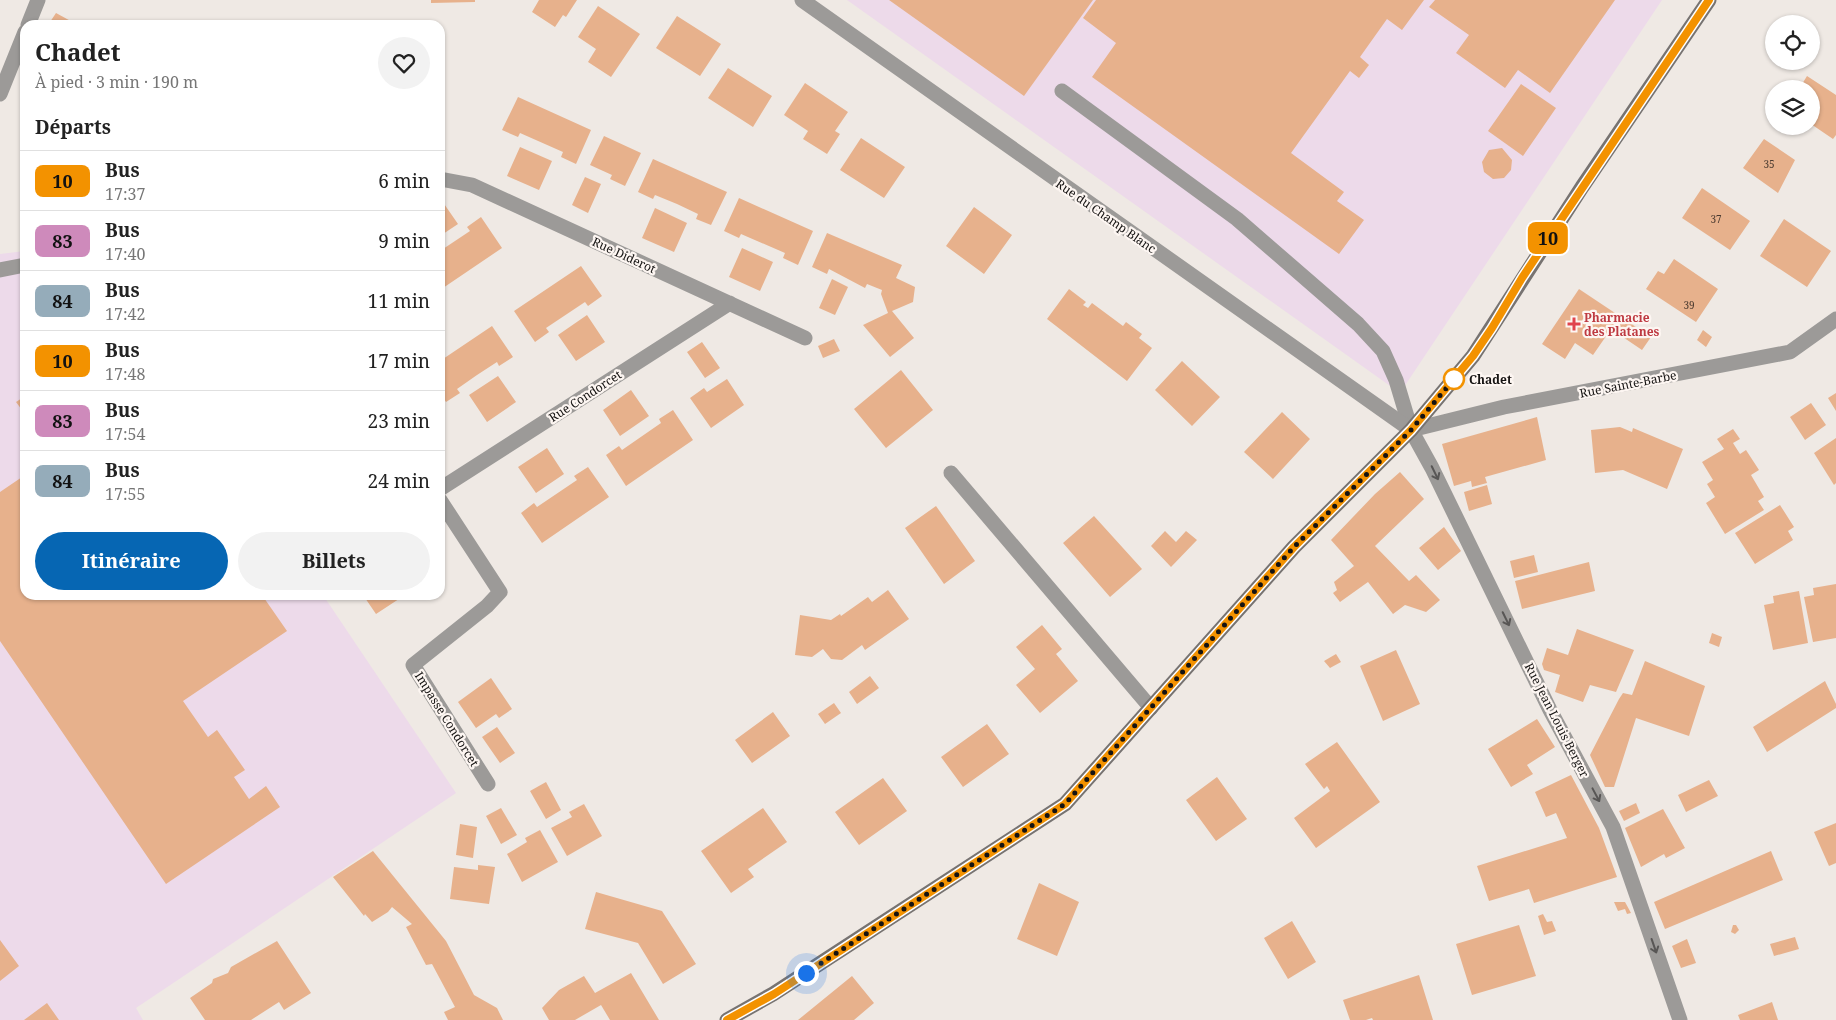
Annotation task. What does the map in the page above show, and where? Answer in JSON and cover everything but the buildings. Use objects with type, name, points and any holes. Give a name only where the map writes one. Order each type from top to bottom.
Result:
[{"type":"main road","points":[[727,1020],[774,994],[1065,804],[1294,547],[1411,430],[1473,356],[1527,270],[1709,0]]},
{"type":"street","points":[[30,20],[38,0]]},
{"type":"street","name":"Rue du Champ Blanc","points":[[802,0],[1411,430]]},
{"type":"street","points":[[0,94],[20,44]]},
{"type":"street","points":[[1062,91],[1237,219],[1358,324],[1382,351],[1396,380],[1411,430]]},
{"type":"street","name":"Rue Diderot","points":[[445,180],[472,185],[805,338]]},
{"type":"street","points":[[0,270],[20,266]]},
{"type":"street","name":"Rue Condorcet","points":[[445,486],[730,303]]},
{"type":"street","name":"Rue Sainte-Barbe","points":[[1411,430],[1504,408],[1790,352],[1836,319]]},
{"type":"street","name":"Rue Jean Louis Berger","points":[[1411,430],[1432,468],[1550,710],[1613,827],[1680,1020]]},
{"type":"street","points":[[951,473],[1151,708]]},
{"type":"street","name":"Impasse Condorcet","points":[[445,508],[500,592],[487,606],[413,665],[488,784]]},
{"type":"shaded area","points":[[847,0],[1662,0],[1400,393]]},
{"type":"shaded area","points":[[20,252],[20,600],[326,600],[456,793],[136,1008],[143,1020],[0,1020],[0,254]]},
{"type":"bus line","name":"10","points":[[727,1020],[774,994],[1065,804],[1294,547],[1411,430],[1473,356],[1582,187],[1709,0]]},
{"type":"place","name":"Pharmacie des Platanes","points":[[1574,324]]},
{"type":"place","name":"Chadet","points":[[1454,379]]},
{"type":"route","points":[[806,973],[1065,804],[1294,547],[1411,430],[1454,379]]}]
